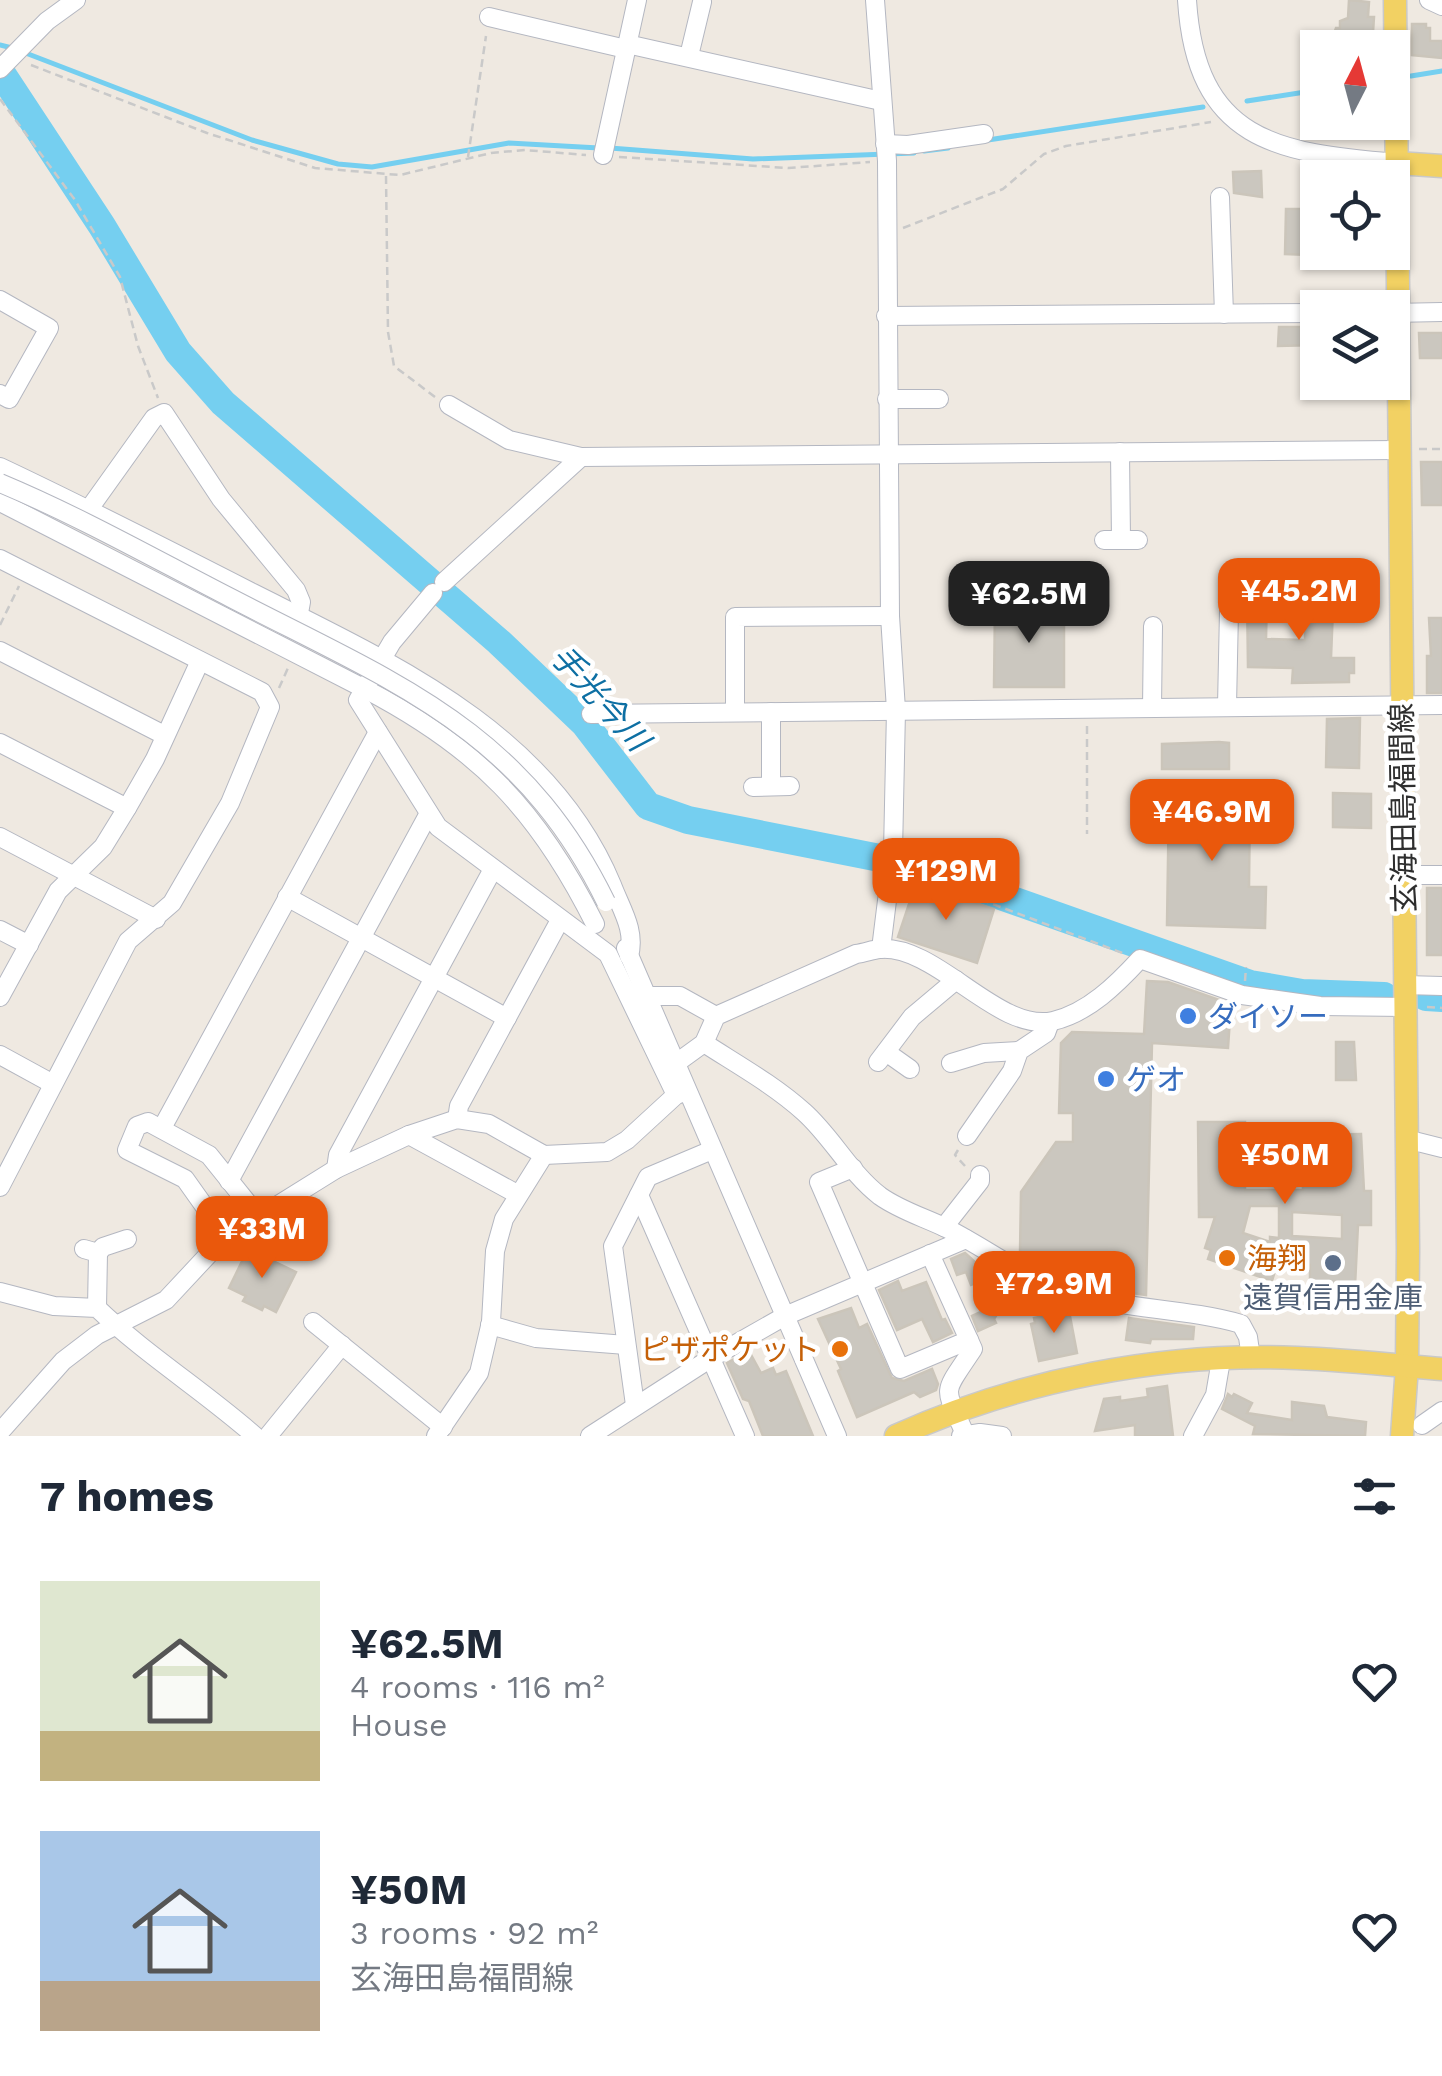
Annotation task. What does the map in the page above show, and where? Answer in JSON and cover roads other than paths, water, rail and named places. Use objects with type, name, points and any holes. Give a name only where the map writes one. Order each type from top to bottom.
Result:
[{"type":"main road","name":"玄海田島福間線","points":[[1396,0],[1396,160]]},
{"type":"main road","points":[[1410,164],[1442,166]]},
{"type":"main road","name":"玄海田島福間線","points":[[1398,400],[1408,1366],[1412,1430]]},
{"type":"main road","points":[[904,1434],[955,1411],[1003,1396],[1098,1374],[1250,1358],[1442,1370]]},
{"type":"street","points":[[4,64],[76,0]]},
{"type":"street","points":[[603,156],[636,0]]},
{"type":"street","points":[[874,0],[886,153],[890,616],[896,710],[892,859],[881,949]]},
{"type":"street","points":[[1188,0],[1193,53],[1206,86],[1249,132],[1297,152],[1369,160]]},
{"type":"street","points":[[1429,0],[1442,6]]},
{"type":"street","points":[[690,56],[702,2]]},
{"type":"street","points":[[490,18],[690,56],[881,101]]},
{"type":"street","points":[[886,153],[908,145],[984,134]]},
{"type":"street","points":[[1220,198],[1224,314]]},
{"type":"street","points":[[0,300],[48,328],[9,398],[0,394]]},
{"type":"street","points":[[1410,313],[1442,312]]},
{"type":"street","points":[[886,316],[1300,313]]},
{"type":"street","points":[[887,399],[939,399]]},
{"type":"street","points":[[449,405],[508,440],[581,457],[1399,450]]},
{"type":"street","points":[[89,509],[154,418],[164,413],[221,499],[296,590],[301,602],[300,616],[290,650]]},
{"type":"street","points":[[1120,452],[1121,540]]},
{"type":"street","points":[[581,457],[438,587],[382,658],[358,700],[438,827],[608,954],[712,1150],[837,1436]]},
{"type":"street","points":[[0,467],[382,658],[466,709],[540,776],[573,818],[605,868],[634,938],[629,956]]},
{"type":"street","points":[[0,483],[101,531],[434,704],[505,760],[569,836],[604,914],[629,956],[676,1064],[682,1093]]},
{"type":"street","points":[[0,502],[413,714],[498,780],[604,914]]},
{"type":"street","points":[[0,559],[262,692],[270,708],[230,803],[172,903],[128,941],[0,1187]]},
{"type":"street","points":[[1227,706],[1229,611]]},
{"type":"street","points":[[734,712],[735,616],[890,616]]},
{"type":"street","points":[[1152,708],[1153,626]]},
{"type":"street","points":[[0,651],[164,735]]},
{"type":"street","points":[[0,997],[58,891],[103,847],[127,808],[155,759],[200,661]]},
{"type":"street","points":[[591,714],[1442,705]]},
{"type":"street","points":[[771,712],[762,786],[790,786]]},
{"type":"street","points":[[162,1128],[378,732]]},
{"type":"street","points":[[0,742],[127,808]]},
{"type":"street","points":[[230,1181],[428,815]]},
{"type":"street","points":[[0,837],[156,919]]},
{"type":"street","points":[[336,1169],[338,1155],[492,869]]},
{"type":"street","points":[[1404,875],[1442,875]]},
{"type":"street","points":[[287,897],[507,1018]]},
{"type":"street","points":[[576,932],[604,914]]},
{"type":"street","points":[[457,1119],[459,1106],[560,920]]},
{"type":"street","points":[[0,930],[29,945]]},
{"type":"street","points":[[676,1064],[704,1044],[716,1016],[856,954],[881,949],[922,959],[1006,1010],[1050,1022],[1110,990],[1140,960],[1223,990],[1286,1003],[1405,996],[1442,986]]},
{"type":"street","points":[[910,1069],[882,1057],[912,1017],[956,980]]},
{"type":"street","points":[[646,996],[680,996],[716,1016]]},
{"type":"street","points":[[967,1136],[1012,1071],[1020,1052],[1046,1033],[1050,1022]]},
{"type":"street","points":[[704,1044],[806,1114],[881,1196],[1068,1292],[1131,1307],[1208,1314],[1241,1324],[1248,1337],[1250,1358]]},
{"type":"street","points":[[951,1063],[984,1053],[1020,1052]]},
{"type":"street","points":[[0,1055],[52,1084]]},
{"type":"street","points":[[0,1432],[63,1361],[116,1326],[166,1300],[222,1240],[336,1169],[408,1135],[457,1119],[489,1124],[544,1155],[607,1152],[682,1093]]},
{"type":"street","points":[[222,1240],[212,1217],[184,1179],[126,1150],[137,1126],[148,1122],[209,1155],[258,1216]]},
{"type":"street","points":[[408,1135],[517,1194]]},
{"type":"street","points":[[1406,1139],[1442,1148]]},
{"type":"street","points":[[636,1405],[612,1246],[648,1177],[712,1150]]},
{"type":"street","points":[[313,1322],[440,1432],[479,1374],[490,1325],[495,1251],[504,1219],[544,1155]]},
{"type":"street","points":[[853,1168],[820,1182],[900,1369],[968,1340]]},
{"type":"street","points":[[944,1227],[980,1181],[980,1175]]},
{"type":"street","points":[[639,1195],[745,1436]]},
{"type":"street","points":[[126,1238],[91,1251],[97,1308],[208,1394],[255,1436]]},
{"type":"street","points":[[590,1436],[711,1358],[785,1316],[966,1238]]},
{"type":"street","points":[[930,1254],[973,1349],[948,1387],[947,1398],[963,1435],[1002,1436]]},
{"type":"street","points":[[0,1292],[54,1306],[97,1308]]},
{"type":"street","points":[[490,1325],[536,1338],[626,1345]]},
{"type":"street","points":[[268,1436],[342,1345]]},
{"type":"street","points":[[1193,1436],[1216,1395],[1222,1360]]},
{"type":"street","points":[[1412,1430],[1442,1411]]},
{"type":"waterway","points":[[0,45],[12,48]]},
{"type":"waterway","points":[[23,52],[252,140],[338,164],[372,167],[509,143],[599,148]]},
{"type":"waterway","name":"手光今川","points":[[0,71],[102,226],[178,352],[223,403],[499,642],[584,723],[648,806],[688,820],[910,864],[1250,984],[1302,993],[1384,996]]},
{"type":"waterway","points":[[1411,76],[1442,71]]},
{"type":"waterway","points":[[1247,101],[1300,93]]},
{"type":"waterway","points":[[988,140],[1203,107]]},
{"type":"waterway","points":[[610,148],[753,159],[914,153]]},
{"type":"waterway","points":[[924,151],[948,148]]},
{"type":"waterway","name":"手光今川","points":[[1426,997],[1442,998]]},
{"type":"place","name":"ダイソー","points":[[1188,1016]]},
{"type":"place","name":"ゲオ","points":[[1106,1079]]},
{"type":"place","name":"海翔","points":[[1227,1258]]},
{"type":"place","name":"遠賀信用金庫","points":[[1333,1263]]},
{"type":"place","name":"ピザポケット","points":[[840,1349]]}]
